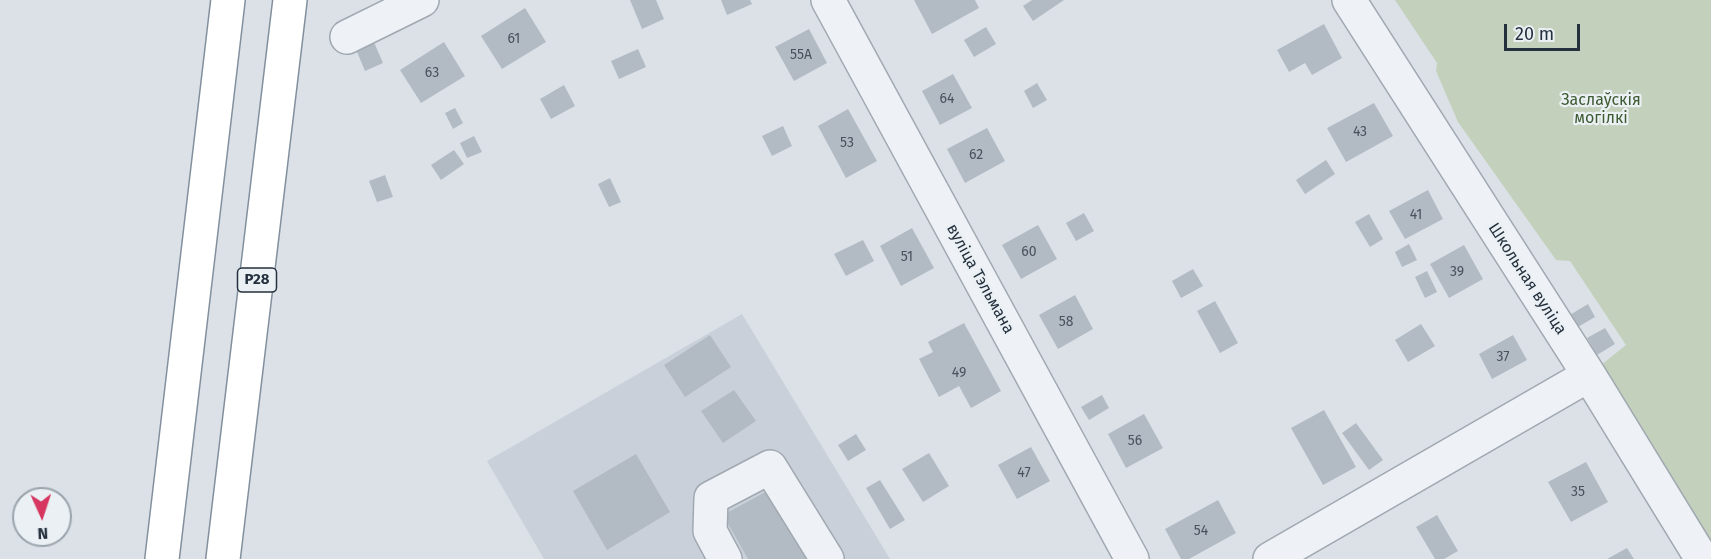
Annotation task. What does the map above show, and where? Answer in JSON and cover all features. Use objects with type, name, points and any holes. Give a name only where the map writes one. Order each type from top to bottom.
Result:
[{"type":"highway","points":[[162,559],[228,0]]},
{"type":"highway","name":"Р28","points":[[224,559],[290,0]]},
{"type":"street","points":[[347,37],[422,0]]},
{"type":"street","name":"вуліца Тэльмана","points":[[828,0],[1132,559]]},
{"type":"street","name":"Школьная вуліца","points":[[1349,0],[1589,375],[1702,559]]},
{"type":"street","points":[[1270,559],[1589,375]]},
{"type":"street","points":[[725,559],[710,531],[711,498],[770,467],[827,559]]},
{"type":"shaded area","points":[[742,314],[890,559],[544,559],[487,461]]},
{"type":"green space","name":"Заслаўскія могілкі","points":[[1395,0],[1711,0],[1711,556],[1596,369],[1626,345],[1570,261],[1556,260],[1458,122],[1436,71],[1437,63]]},
{"type":"building","points":[[630,0],[656,0],[664,19],[642,29]]},
{"type":"building","points":[[721,0],[750,0],[752,4],[727,15]]},
{"type":"building","points":[[914,0],[975,0],[979,8],[932,34]]},
{"type":"building","points":[[1032,0],[1064,0],[1033,21],[1023,6]]},
{"type":"building","points":[[525,8],[546,42],[502,69],[481,36]]},
{"type":"building","points":[[1324,24],[1342,58],[1312,75],[1305,63],[1289,72],[1277,50]]},
{"type":"building","points":[[986,27],[996,44],[974,57],[964,40]]},
{"type":"building","points":[[809,29],[827,63],[794,81],[775,47]]},
{"type":"building","points":[[373,40],[383,63],[365,71],[355,47]]},
{"type":"building","points":[[444,42],[465,76],[421,103],[400,70]]},
{"type":"building","points":[[638,49],[646,67],[619,79],[611,61]]},
{"type":"building","points":[[953,74],[972,108],[940,125],[922,91]]},
{"type":"building","points":[[1037,83],[1047,100],[1033,108],[1024,91]]},
{"type":"building","points":[[564,85],[575,106],[551,119],[540,99]]},
{"type":"building","points":[[1374,103],[1393,136],[1346,162],[1327,128]]},
{"type":"building","points":[[455,108],[463,123],[453,129],[445,113]]},
{"type":"building","points":[[848,109],[877,161],[846,178],[818,126]]},
{"type":"building","points":[[783,126],[792,146],[772,156],[762,136]]},
{"type":"building","points":[[987,128],[1005,161],[965,183],[947,149]]},
{"type":"building","points":[[474,136],[482,152],[467,158],[460,143]]},
{"type":"building","points":[[454,150],[464,164],[441,180],[431,165]]},
{"type":"building","points":[[1326,160],[1335,174],[1305,194],[1296,180]]},
{"type":"building","points":[[385,175],[393,197],[377,202],[369,181]]},
{"type":"building","points":[[610,178],[621,202],[609,207],[598,184]]},
{"type":"building","points":[[1428,190],[1443,219],[1405,239],[1389,211]]},
{"type":"building","points":[[1084,213],[1094,231],[1076,241],[1066,223]]},
{"type":"building","points":[[1369,214],[1383,239],[1370,247],[1355,222]]},
{"type":"building","points":[[1038,225],[1057,259],[1021,279],[1002,245]]},
{"type":"building","points":[[912,228],[934,268],[901,286],[880,246]]},
{"type":"building","points":[[863,240],[874,261],[846,276],[834,254]]},
{"type":"building","points":[[1409,244],[1417,260],[1402,267],[1395,252]]},
{"type":"building","points":[[1464,245],[1483,279],[1449,298],[1430,264]]},
{"type":"building","points":[[1193,269],[1203,286],[1181,298],[1172,281]]},
{"type":"building","points":[[1427,271],[1437,292],[1425,298],[1415,277]]},
{"type":"building","points":[[1075,295],[1093,329],[1058,349],[1039,315]]},
{"type":"building","points":[[1215,301],[1238,343],[1220,353],[1197,311]]},
{"type":"building","points":[[1588,304],[1595,317],[1576,328],[1568,316]]},
{"type":"building","points":[[964,323],[1001,391],[971,408],[959,386],[939,397],[919,359],[933,352],[928,342]]},
{"type":"building","points":[[1421,324],[1435,346],[1408,362],[1395,340]]},
{"type":"building","points":[[1605,328],[1615,344],[1597,355],[1587,338]]},
{"type":"building","points":[[710,335],[731,367],[685,397],[664,365]]},
{"type":"building","points":[[1513,335],[1527,360],[1492,379],[1479,354]]},
{"type":"building","points":[[734,390],[756,421],[723,443],[701,411]]},
{"type":"building","points":[[1102,395],[1109,408],[1089,420],[1081,407]]},
{"type":"building","points":[[1324,410],[1356,467],[1323,485],[1291,428]]},
{"type":"building","points":[[1144,414],[1163,448],[1126,468],[1108,434]]},
{"type":"building","points":[[1356,423],[1383,460],[1369,470],[1342,433]]},
{"type":"building","points":[[856,434],[866,450],[848,461],[838,445]]},
{"type":"building","points":[[1031,447],[1050,481],[1017,499],[998,465]]},
{"type":"building","points":[[929,453],[949,486],[923,502],[902,469]]},
{"type":"building","points":[[636,454],[670,512],[607,550],[573,491]]},
{"type":"building","points":[[1586,462],[1608,502],[1571,522],[1548,482]]},
{"type":"building","points":[[880,480],[905,520],[890,529],[866,488]]},
{"type":"building","points":[[769,490],[807,559],[748,559],[723,515]]},
{"type":"building","points":[[1218,500],[1236,533],[1189,559],[1181,559],[1165,529]]},
{"type":"building","points":[[1437,515],[1458,551],[1444,559],[1435,559],[1416,527]]},
{"type":"building","points":[[1627,548],[1634,559],[1607,559]]}]
